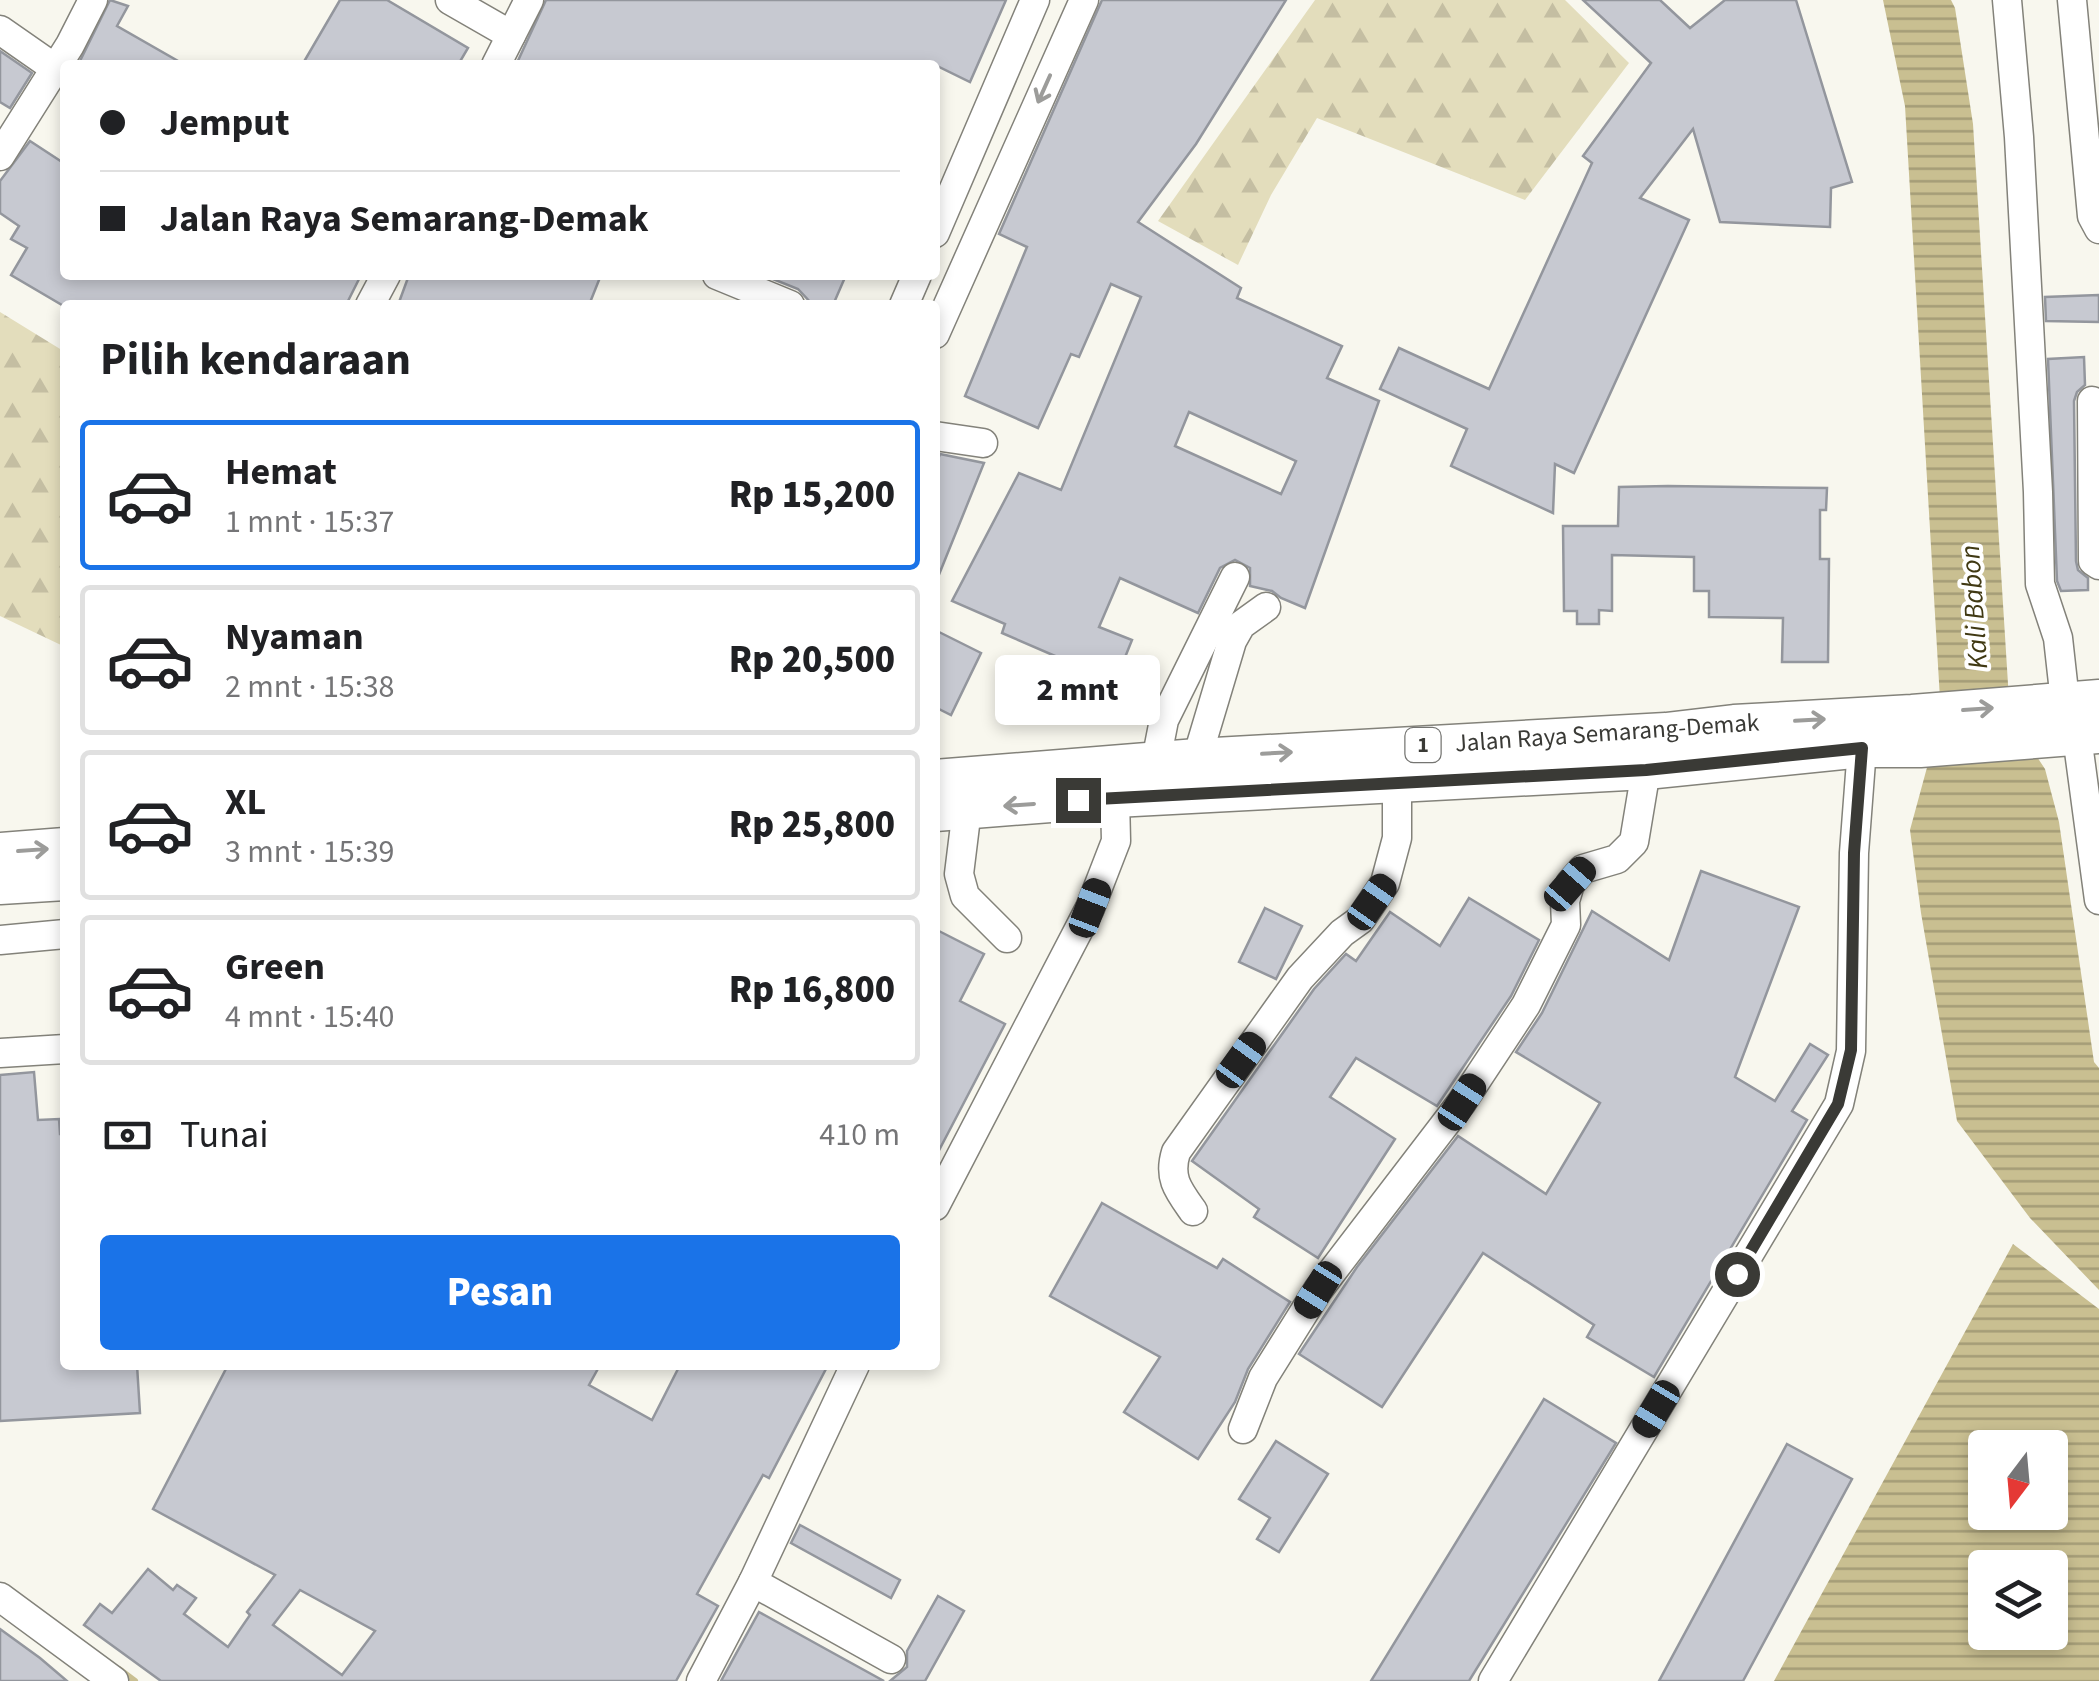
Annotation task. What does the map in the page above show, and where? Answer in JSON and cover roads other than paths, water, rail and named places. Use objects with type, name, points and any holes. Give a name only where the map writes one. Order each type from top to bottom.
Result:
[{"type":"highway","name":"Jalan Raya Semarang-Demak","points":[[940,779],[1196,758],[1916,731],[2071,719]]},
{"type":"highway","name":"Jalan Raya Semarang-Demak","points":[[951,810],[1646,770],[1862,748],[1916,731]]},
{"type":"highway","points":[[0,852],[60,847]]},
{"type":"highway","points":[[0,885],[60,881]]},
{"type":"street","points":[[60,60],[92,0]]},
{"type":"street","points":[[450,0],[512,35]]},
{"type":"street","points":[[499,60],[529,0]]},
{"type":"street","points":[[940,221],[1035,0]]},
{"type":"street","points":[[940,323],[1084,0]]},
{"type":"street","points":[[2007,0],[2018,119],[2039,572],[2042,595],[2058,638],[2099,900]]},
{"type":"street","points":[[2072,0],[2092,216],[2099,230]]},
{"type":"street","points":[[0,30],[56,68]]},
{"type":"street","points":[[0,155],[60,60]]},
{"type":"street","points":[[964,166],[1002,184]]},
{"type":"street","points":[[729,280],[778,300]]},
{"type":"street","points":[[2092,400],[2093,561],[2099,565]]},
{"type":"street","points":[[940,437],[984,443]]},
{"type":"street","points":[[1156,761],[1164,720],[1235,577]]},
{"type":"street","points":[[1196,758],[1232,641],[1242,625],[1266,607]]},
{"type":"street","points":[[1493,1681],[1838,1104],[1851,1050],[1854,853],[1862,748]]},
{"type":"street","points":[[1243,1429],[1263,1378],[1318,1290],[1462,1102],[1526,1005],[1566,924],[1565,901],[1570,884],[1583,869],[1617,859],[1634,842],[1646,770]]},
{"type":"street","points":[[1193,1210],[1174,1186],[1172,1167],[1176,1152],[1300,978],[1342,933],[1360,920],[1385,883],[1397,838],[1397,783]]},
{"type":"street","points":[[940,1196],[1090,908],[1116,841],[1114,798]]},
{"type":"street","points":[[951,810],[965,896],[1007,938]]},
{"type":"street","points":[[0,940],[60,934]]},
{"type":"street","points":[[0,1053],[60,1049]]},
{"type":"street","points":[[701,1681],[853,1370]]},
{"type":"street","points":[[752,1582],[891,1659]]},
{"type":"street","points":[[0,1597],[114,1681]]},
{"type":"water","name":"Kali Babon","points":[[1883,0],[1951,0],[1955,8],[1973,124],[2010,716],[2045,769],[2059,822],[2094,1062],[2099,1068],[2099,1290],[2030,1218],[1957,1121],[1921,913],[1910,830],[1941,716],[1905,106]]},
{"type":"water","points":[[2013,1244],[2099,1309],[2099,1681],[1774,1681]]},
{"type":"waterway","points":[[119,1669],[135,1681]]}]
